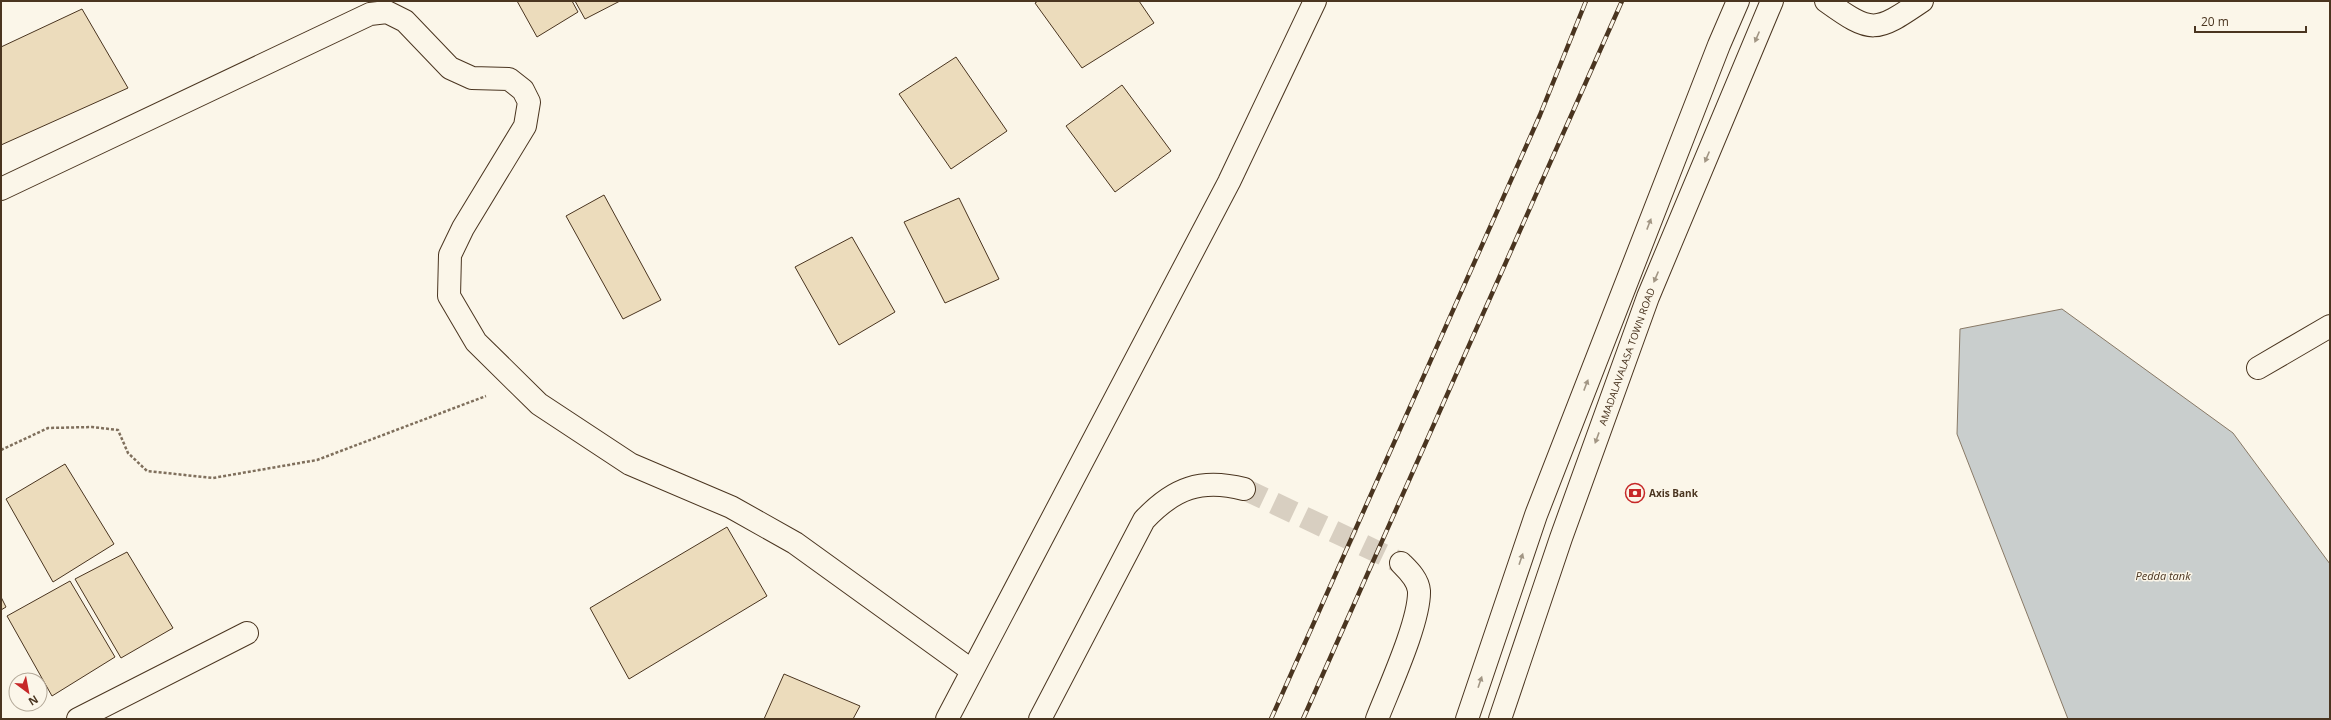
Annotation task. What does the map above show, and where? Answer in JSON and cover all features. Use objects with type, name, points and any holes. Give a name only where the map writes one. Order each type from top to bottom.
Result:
[{"type":"street","points":[[395,1],[405,21],[450,68],[472,78],[509,79],[523,90],[529,102],[525,126],[463,228],[450,255],[449,296],[476,342],[539,404],[630,464],[731,507],[795,543],[971,670]]},
{"type":"street","points":[[947,719],[971,670],[1229,182],[1315,1]]},
{"type":"street","points":[[1467,719],[1536,515],[1718,45],[1738,1]]},
{"type":"street","name":"AMADALAVALASA TOWN ROAD","points":[[1500,719],[1561,538],[1648,297],[1772,1]]},
{"type":"street","points":[[1826,1],[1856,22],[1873,27],[1901,15],[1922,1]]},
{"type":"street","points":[[1,189],[370,14],[387,12],[405,21]]},
{"type":"street","points":[[2258,368],[2330,326]]},
{"type":"street","points":[[1040,719],[1144,520],[1157,506],[1187,487],[1222,483],[1244,489]]},
{"type":"street","points":[[1378,719],[1413,624],[1419,590],[1412,574],[1401,563]]},
{"type":"street","points":[[78,719],[247,633]]},
{"type":"path","points":[[1,450],[48,428],[92,427],[118,430],[128,453],[147,471],[213,478],[317,460],[518,384]]},
{"type":"water","name":"Pedda tank","points":[[2062,309],[2233,433],[2330,564],[2330,719],[2068,719],[1957,434],[1960,329]]},
{"type":"building","points":[[517,1],[572,1],[578,12],[537,37]]},
{"type":"building","points":[[575,1],[620,1],[585,19]]},
{"type":"building","points":[[1038,1],[1139,1],[1154,23],[1082,68],[1035,3]]},
{"type":"building","points":[[82,9],[128,88],[1,145],[1,47]]},
{"type":"building","points":[[956,57],[1007,131],[951,169],[899,94]]},
{"type":"building","points":[[1122,85],[1171,151],[1115,192],[1066,126]]},
{"type":"building","points":[[604,195],[661,300],[623,319],[566,216]]},
{"type":"building","points":[[959,198],[999,279],[945,303],[904,222]]},
{"type":"building","points":[[852,237],[895,312],[839,345],[795,267]]},
{"type":"building","points":[[65,464],[114,544],[53,582],[6,499]]},
{"type":"building","points":[[727,527],[767,596],[629,679],[590,608]]},
{"type":"building","points":[[127,552],[173,628],[121,658],[75,579]]},
{"type":"building","points":[[70,581],[115,657],[52,696],[48,689],[48,672],[38,672],[7,616]]},
{"type":"building","points":[[1,597],[6,607],[1,610]]},
{"type":"building","points":[[784,674],[860,706],[853,719],[764,719]]},
{"type":"tunnel","points":[[1244,489],[1401,563]]},
{"type":"railway","points":[[1271,719],[1540,115],[1586,1]]},
{"type":"railway","points":[[1303,719],[1622,1]]},
{"type":"place","name":"Axis Bank","points":[[1635,493]]}]
